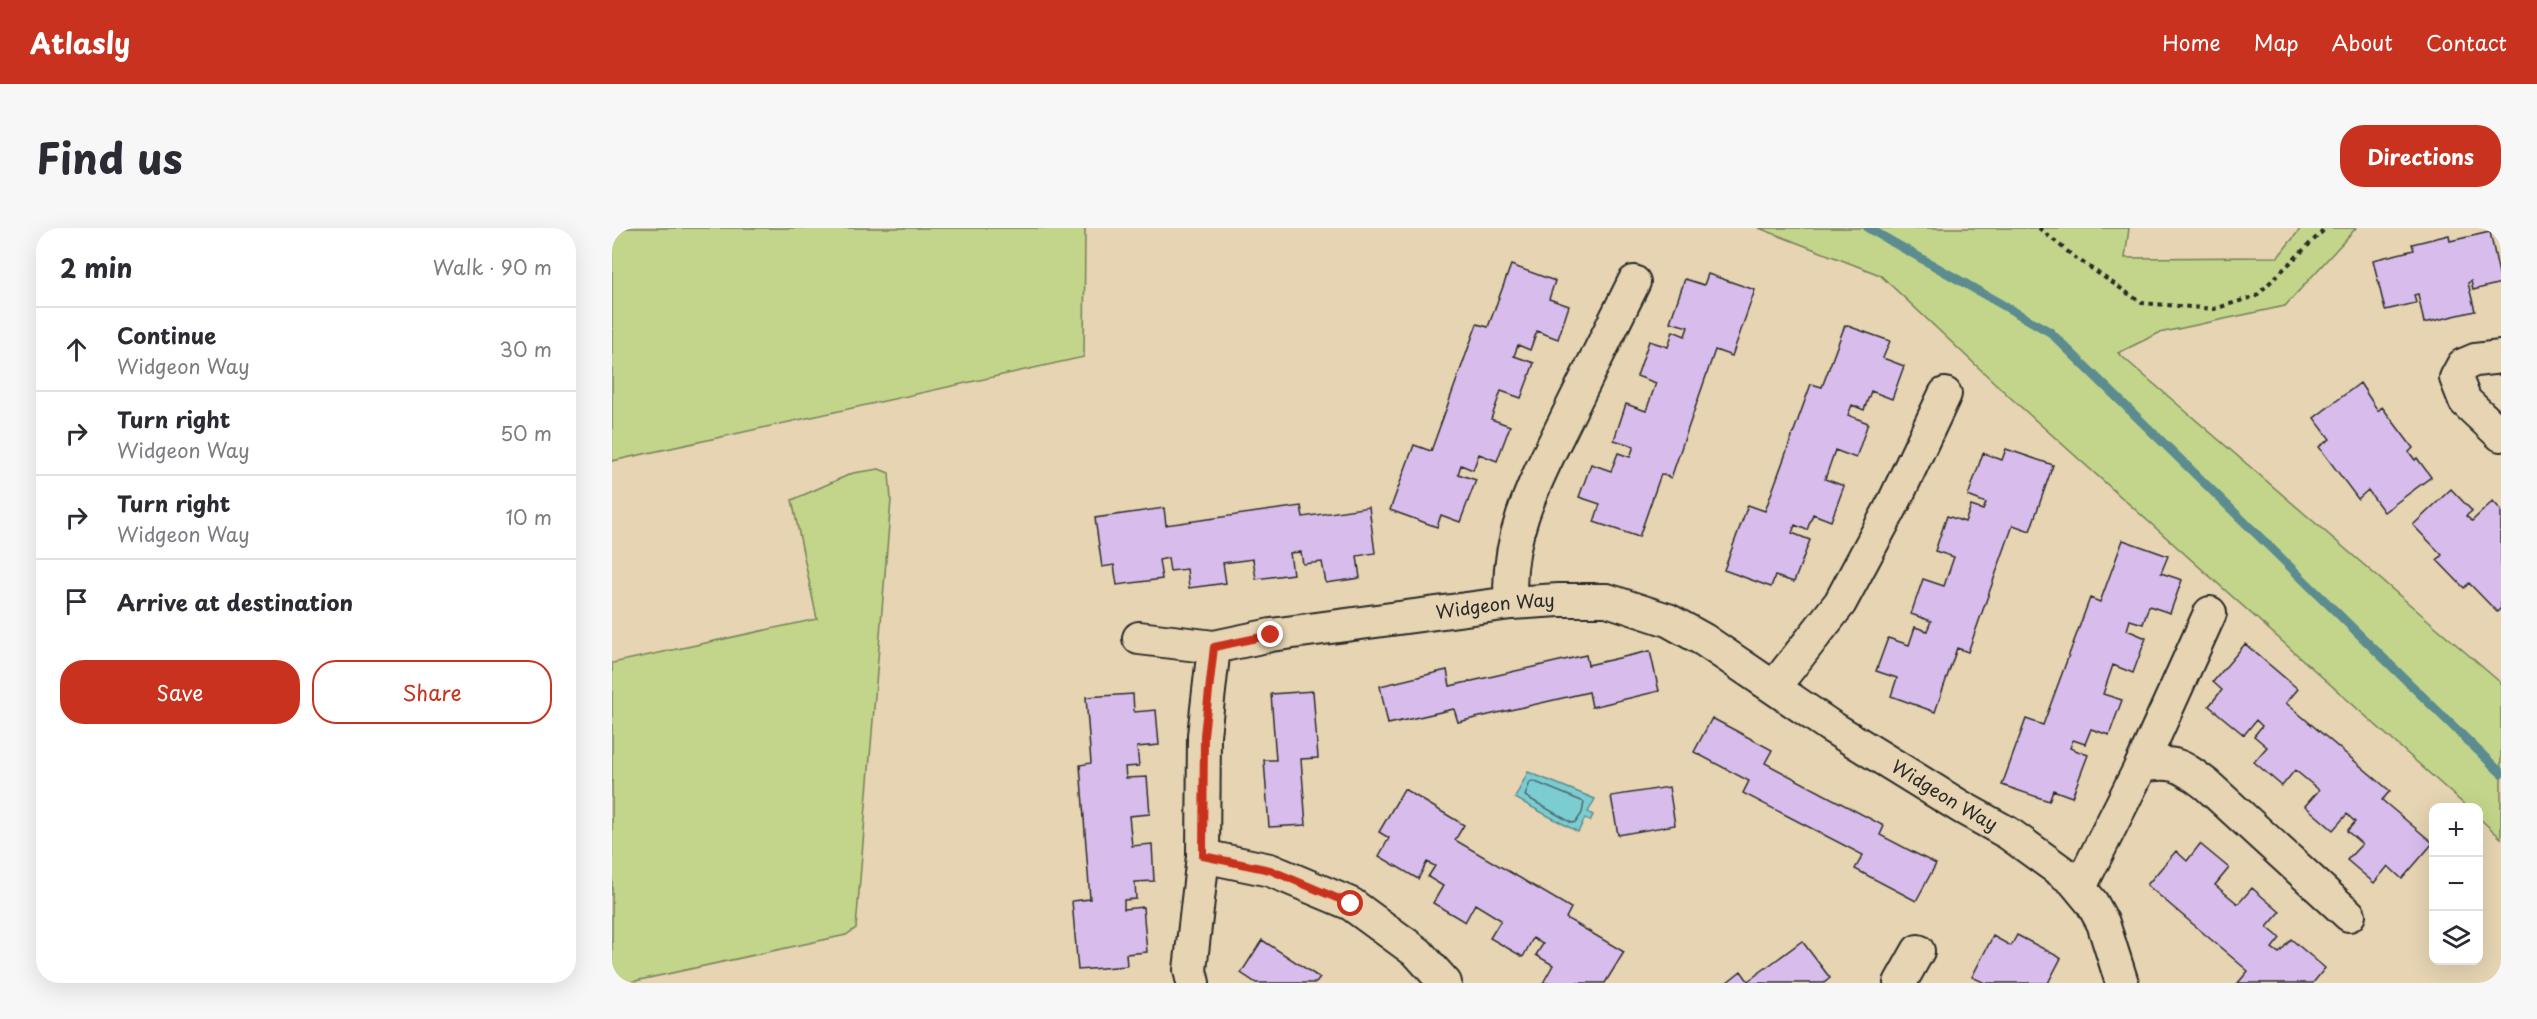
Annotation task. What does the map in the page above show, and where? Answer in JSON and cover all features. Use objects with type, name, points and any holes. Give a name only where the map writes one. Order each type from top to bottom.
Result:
[{"type":"street","points":[[1511,603],[1509,581],[1521,518],[1540,473],[1634,282]]},
{"type":"street","points":[[2501,357],[2475,360],[2463,365],[2456,378],[2465,401],[2501,435]]},
{"type":"street","points":[[1774,687],[1840,603],[1894,502],[1945,394]]},
{"type":"street","name":"Widgeon Way","points":[[1139,638],[1214,647],[1271,635],[1511,603],[1607,600],[1668,620],[1704,640],[1830,726],[1961,807],[2008,833],[2080,886],[2103,923],[2122,983]]},
{"type":"street","points":[[2080,886],[2141,766],[2210,613]]},
{"type":"street","points":[[1193,983],[1190,970],[1203,856],[1204,735],[1214,647]]},
{"type":"street","points":[[2141,766],[2160,763],[2183,766],[2207,785],[2349,915]]},
{"type":"street","points":[[1203,856],[1270,870],[1351,904],[1418,953],[1445,983]]},
{"type":"street","points":[[1900,983],[1918,951]]},
{"type":"path","points":[[2039,228],[2045,230],[2073,256],[2142,303],[2214,309],[2256,296],[2326,228]]},
{"type":"green space","points":[[612,228],[1085,228],[1084,357],[612,461]]},
{"type":"green space","points":[[1759,228],[2129,228],[2125,258],[2278,257],[2301,228],[2356,228],[2285,306],[2159,333],[2118,353],[2501,683],[2501,838],[2483,822],[2483,803],[2463,803],[2013,400],[1880,275]]},
{"type":"green space","points":[[879,469],[889,473],[891,500],[856,928],[846,935],[626,983],[612,983],[612,663],[817,619],[792,500],[853,473]]},
{"type":"water","points":[[1528,772],[1595,799],[1588,812],[1593,815],[1590,821],[1585,818],[1578,832],[1515,798]]},
{"type":"building","points":[[2490,232],[2501,283],[2473,290],[2471,281],[2468,283],[2475,311],[2424,323],[2418,294],[2414,295],[2416,303],[2385,310],[2373,260],[2414,250],[2412,244],[2449,235],[2450,241]]},
{"type":"building","points":[[1511,265],[1555,281],[1549,299],[1569,306],[1558,339],[1537,331],[1530,350],[1518,345],[1514,356],[1534,363],[1521,398],[1501,391],[1491,419],[1510,426],[1497,461],[1479,454],[1473,470],[1461,465],[1458,474],[1476,480],[1460,522],[1441,515],[1437,527],[1390,510],[1414,445],[1431,451],[1477,324],[1488,327]]},
{"type":"building","points":[[1708,274],[1755,290],[1732,356],[1715,350],[1671,478],[1661,474],[1639,537],[1594,522],[1600,504],[1579,497],[1591,464],[1611,471],[1618,453],[1630,457],[1634,446],[1614,440],[1626,404],[1646,411],[1656,383],[1637,376],[1649,341],[1668,347],[1673,331],[1685,336],[1688,327],[1670,322],[1685,279],[1704,285]]},
{"type":"building","points":[[1845,325],[1890,341],[1883,358],[1904,366],[1892,399],[1871,391],[1864,410],[1852,405],[1848,415],[1868,423],[1856,458],[1835,450],[1825,479],[1844,486],[1831,521],[1813,514],[1807,530],[1795,525],[1792,533],[1810,540],[1794,582],[1775,576],[1771,587],[1724,570],[1748,505],[1765,511],[1811,384],[1822,387]]},
{"type":"building","points":[[2360,383],[2378,411],[2382,407],[2413,448],[2409,452],[2415,460],[2417,458],[2431,477],[2384,512],[2368,490],[2358,499],[2319,447],[2330,439],[2314,418]]},
{"type":"building","points":[[2006,449],[2053,465],[2030,531],[2013,525],[1968,652],[1957,648],[1935,712],[1891,696],[1897,678],[1876,671],[1888,638],[1909,645],[1915,627],[1927,631],[1931,621],[1911,614],[1923,579],[1944,586],[1954,557],[1935,551],[1947,516],[1965,522],[1971,506],[1983,510],[1986,503],[1968,496],[1983,453],[2002,460]]},
{"type":"building","points":[[2451,489],[2472,511],[2466,516],[2472,521],[2493,501],[2501,510],[2501,608],[2497,612],[2469,583],[2464,588],[2437,560],[2442,555],[2413,525]]},
{"type":"building","points":[[1301,506],[1303,517],[1369,507],[1375,553],[1357,556],[1360,578],[1326,583],[1322,562],[1303,564],[1301,552],[1290,553],[1293,574],[1256,579],[1253,559],[1223,563],[1226,583],[1189,588],[1187,569],[1170,571],[1168,558],[1159,560],[1162,579],[1117,585],[1114,565],[1102,567],[1095,518],[1164,508],[1166,525]]},
{"type":"building","points":[[2123,540],[2168,556],[2161,573],[2182,580],[2170,613],[2149,606],[2143,624],[2130,620],[2127,630],[2146,638],[2133,673],[2113,665],[2103,694],[2122,700],[2109,735],[2091,729],[2085,744],[2073,740],[2070,748],[2088,755],[2072,797],[2053,790],[2049,801],[2002,785],[2026,719],[2043,725],[2090,598],[2100,602]]},
{"type":"building","points":[[2245,644],[2298,689],[2286,703],[2390,791],[2382,800],[2429,840],[2429,848],[2402,879],[2388,866],[2374,883],[2347,860],[2362,844],[2347,831],[2355,822],[2347,814],[2333,830],[2305,806],[2319,790],[2295,770],[2282,786],[2254,762],[2267,747],[2254,736],[2262,726],[2256,720],[2244,735],[2209,706],[2222,690],[2213,682]]},
{"type":"building","points":[[1650,651],[1659,691],[1592,707],[1589,692],[1458,722],[1454,709],[1388,724],[1380,686],[1447,670],[1450,686],[1586,655],[1588,665]]},
{"type":"building","points":[[1313,691],[1318,758],[1301,759],[1306,825],[1269,827],[1264,760],[1276,760],[1271,694]]},
{"type":"building","points":[[1133,694],[1134,712],[1156,710],[1159,745],[1137,747],[1139,766],[1125,767],[1126,778],[1147,777],[1150,814],[1129,816],[1132,846],[1152,844],[1154,881],[1135,882],[1136,899],[1124,900],[1124,909],[1143,907],[1147,952],[1126,954],[1127,966],[1078,970],[1072,901],[1090,899],[1080,765],[1091,763],[1086,697]]},
{"type":"building","points":[[1712,718],[1772,750],[1765,763],[1884,826],[1880,835],[1936,864],[1916,901],[1855,869],[1863,855],[1743,793],[1749,781],[1694,752]]},
{"type":"building","points":[[1669,787],[1675,825],[1618,835],[1611,796]]},
{"type":"building","points":[[1404,789],[1464,825],[1455,840],[1571,908],[1566,918],[1624,952],[1605,983],[1543,983],[1553,965],[1536,955],[1543,944],[1533,938],[1523,957],[1490,938],[1501,920],[1475,904],[1465,922],[1433,903],[1443,886],[1428,877],[1435,866],[1427,862],[1418,879],[1379,856],[1389,838],[1379,832]]},
{"type":"building","points":[[2200,844],[2229,868],[2215,885],[2238,904],[2252,888],[2280,912],[2267,927],[2280,938],[2272,948],[2279,953],[2291,939],[2325,968],[2313,983],[2238,983],[2248,971],[2147,885],[2176,851],[2187,861]]},
{"type":"building","points":[[2017,935],[2061,958],[2048,983],[1985,983],[1972,977],[1993,936],[2011,946]]},
{"type":"building","points":[[1262,940],[1320,978],[1316,983],[1256,983],[1241,973]]},
{"type":"building","points":[[1802,941],[1830,978],[1824,983],[1726,983],[1741,971],[1748,981]]},
{"type":"waterway","points":[[1868,228],[2050,332],[2501,773]]},
{"type":"route","points":[[1271,635],[1214,647],[1204,735],[1203,856],[1270,870],[1351,904]]}]
